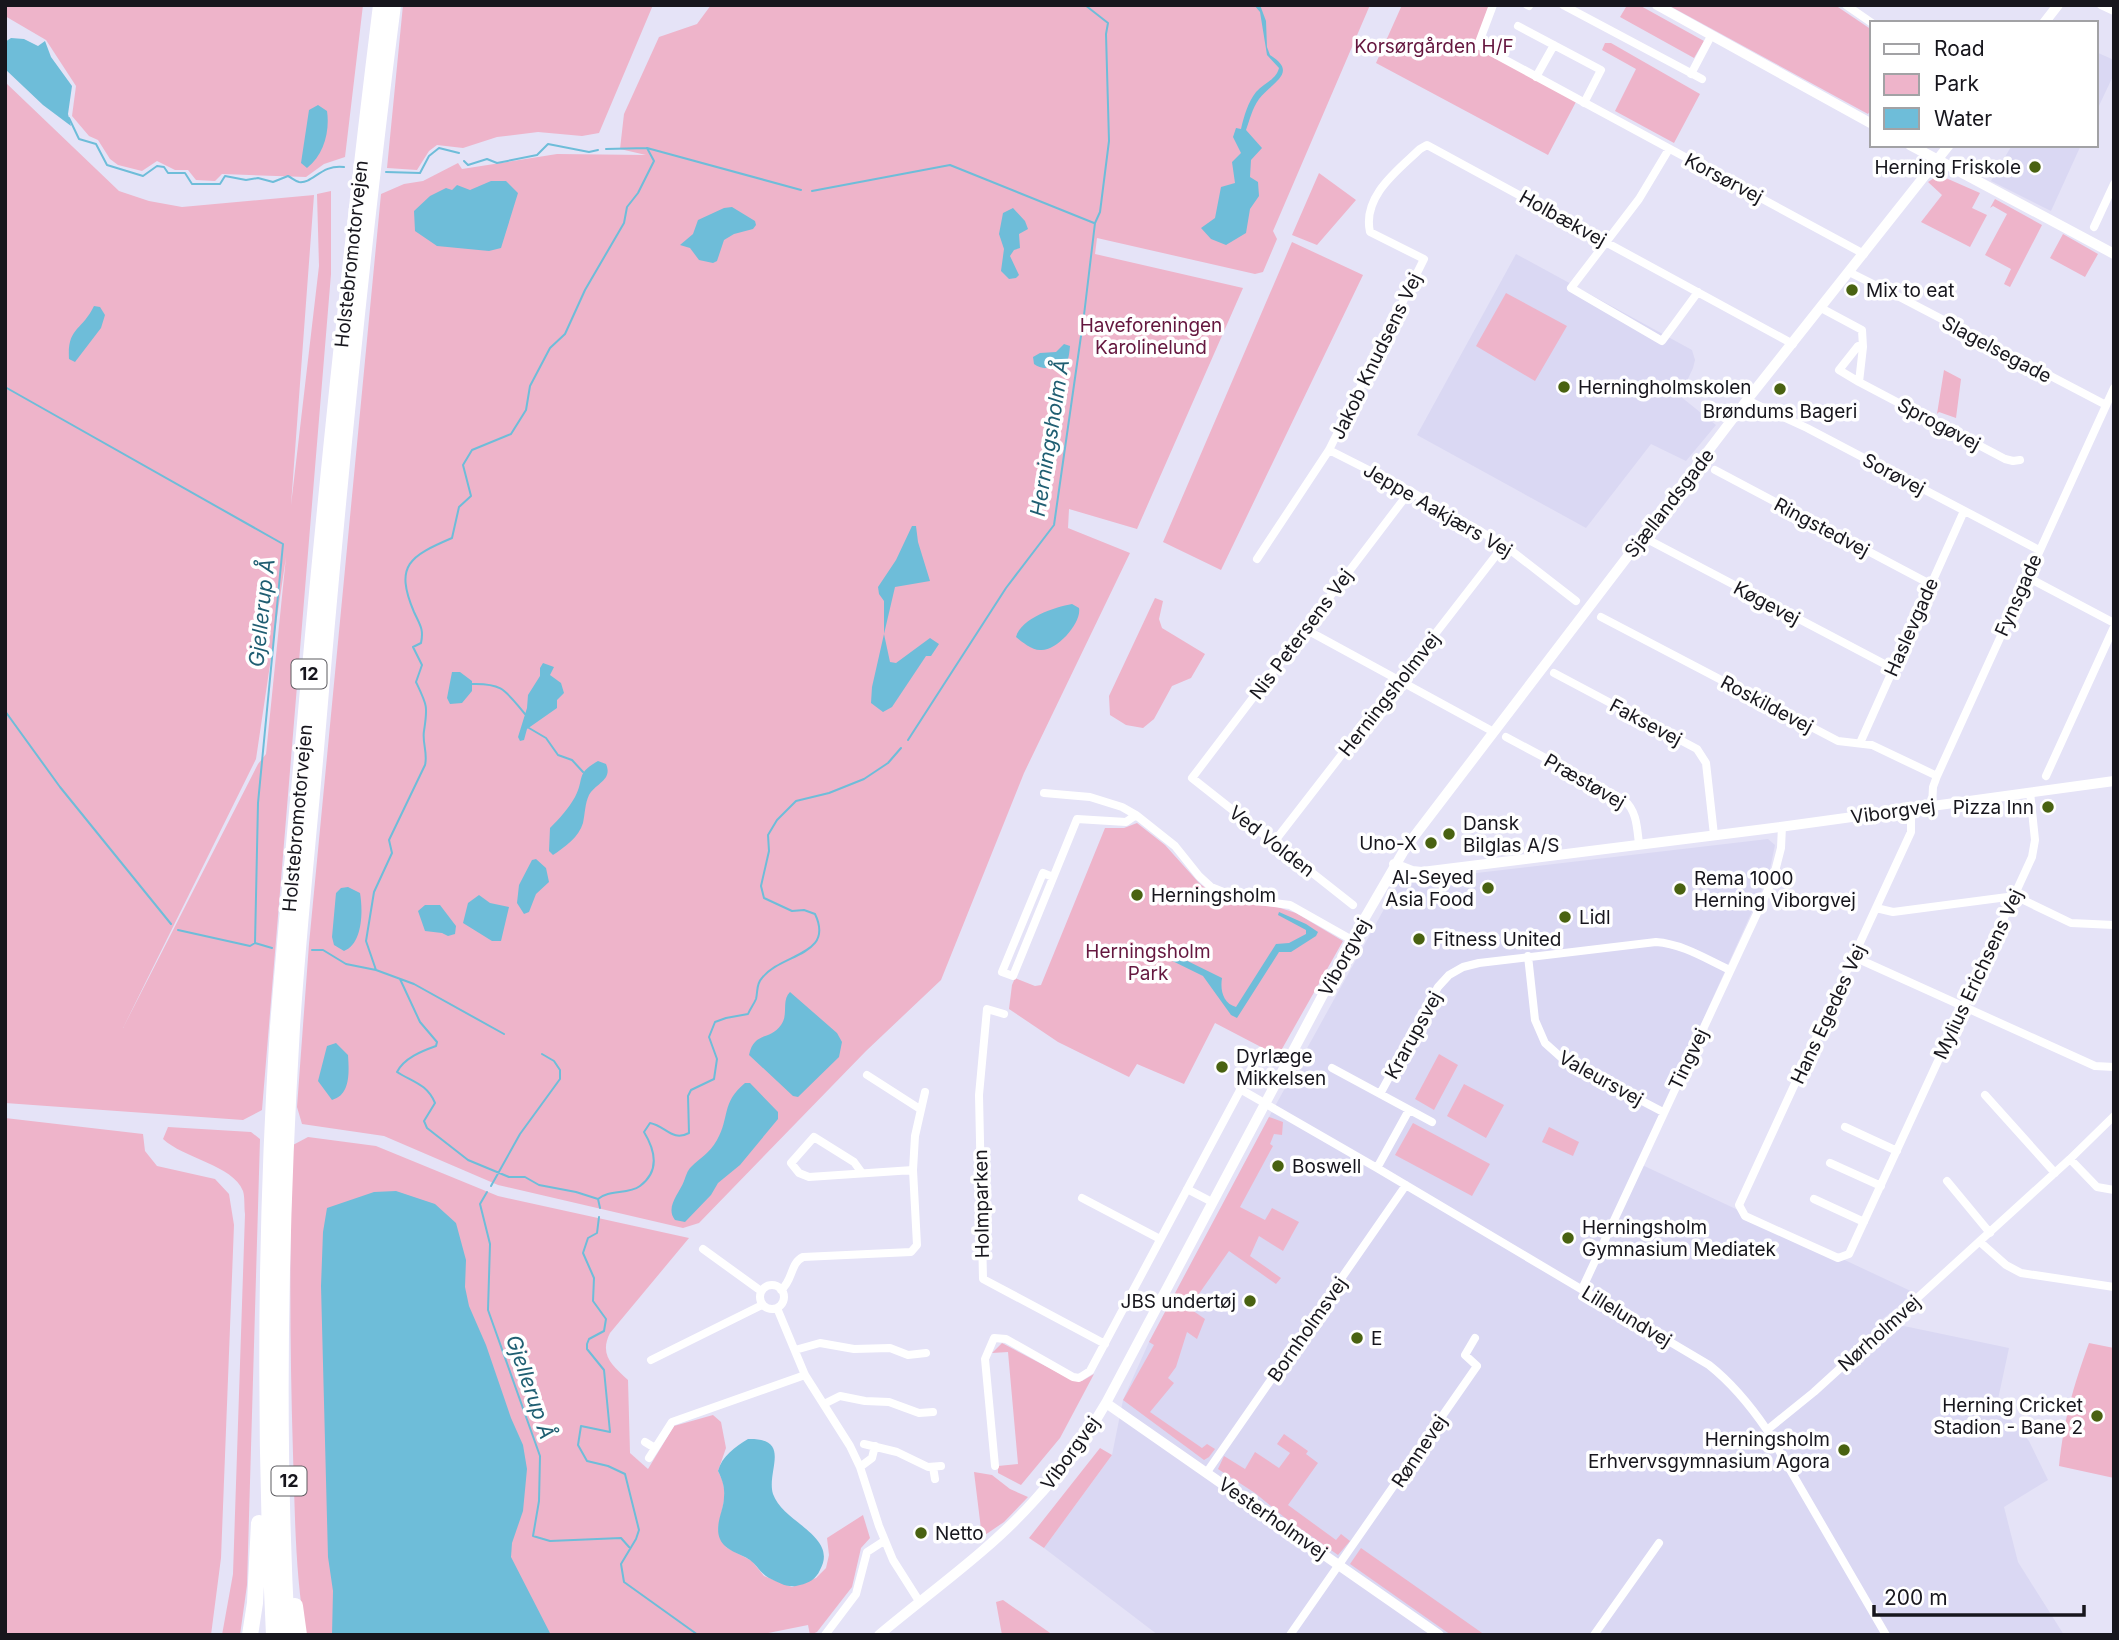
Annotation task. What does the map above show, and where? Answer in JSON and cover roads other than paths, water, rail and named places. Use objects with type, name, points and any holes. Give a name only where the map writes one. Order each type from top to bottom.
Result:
[{"type":"highway","points":[[363,149],[373,5]]},
{"type":"highway","name":"Holstebromotorvejen","points":[[274,1635],[268,1492],[267,1346],[278,1027],[319,557],[381,5]]},
{"type":"highway","name":"Holstebromotorvejen","points":[[287,1635],[281,1493],[281,1328],[293,1011],[332,555],[395,5]]},
{"type":"highway","name":"12","points":[[281,1328],[299,1635]]},
{"type":"highway","name":"12","points":[[250,1635],[258,1566],[267,1346]]},
{"type":"street","name":"Korsørvej","points":[[1493,5],[1478,46],[1864,254]]},
{"type":"street","points":[[1563,5],[1702,79]]},
{"type":"street","points":[[1846,5],[1870,22]]},
{"type":"street","points":[[2046,21],[2058,5]]},
{"type":"street","points":[[2101,5],[2114,11]]},
{"type":"street","points":[[1655,6],[1870,123]]},
{"type":"street","points":[[1518,26],[1601,70],[1584,103]]},
{"type":"street","points":[[1691,74],[1711,37]]},
{"type":"street","points":[[1536,77],[1554,45]]},
{"type":"street","name":"Holbækvej","points":[[1427,145],[1793,344]]},
{"type":"street","name":"Jakob Knudsens Vej","points":[[1257,559],[1329,450],[1424,259],[1370,232],[1368,226],[1373,204],[1383,185],[1427,145]]},
{"type":"street","points":[[1913,147],[2114,254]]},
{"type":"street","name":"Sjællandsgade","points":[[1394,864],[1492,731],[1747,400],[1947,147]]},
{"type":"street","points":[[1670,149],[1639,198],[1571,288],[1662,341],[1698,292]]},
{"type":"street","points":[[2094,227],[2114,184]]},
{"type":"street","name":"Slagelsegade","points":[[1849,271],[2106,405]]},
{"type":"street","points":[[1821,308],[1861,330],[1863,347],[1859,382],[1839,370],[1858,346],[1863,347]]},
{"type":"street","name":"Sprogøvej","points":[[1859,382],[2008,460],[2020,460]]},
{"type":"street","name":"Fynsgade","points":[[1932,806],[1933,787],[1937,776],[2114,388]]},
{"type":"street","name":"Sorøvej","points":[[1747,400],[1807,428],[2039,550]]},
{"type":"street","name":"Jeppe Aakjærs Vej","points":[[1329,450],[1410,491],[1504,545],[1576,601]]},
{"type":"street","name":"Ringstedvej","points":[[1715,470],[1930,583]]},
{"type":"street","name":"Nis Petersens Vej","points":[[1192,778],[1410,491]]},
{"type":"street","name":"Haslevgade","points":[[1860,743],[1964,511]]},
{"type":"street","name":"Køgevej","points":[[1643,537],[1892,668]]},
{"type":"street","name":"Herningsholmvej","points":[[1274,842],[1504,545]]},
{"type":"street","points":[[2027,577],[2114,625],[2046,776]]},
{"type":"street","name":"Roskildevej","points":[[1601,617],[1838,741],[1872,745],[1937,776]]},
{"type":"street","points":[[1305,629],[1492,731]]},
{"type":"street","name":"Faksevej","points":[[1554,673],[1697,749],[1706,763],[1714,835]]},
{"type":"street","name":"Præstøvej","points":[[1506,737],[1624,800],[1631,806],[1634,814],[1639,844]]},
{"type":"street","name":"Ved Volden","points":[[1192,778],[1353,905]]},
{"type":"street","name":"Viborgvej","points":[[879,1635],[1032,1504],[1057,1474],[1106,1403],[1394,864],[1412,872],[1422,872],[2114,781]]},
{"type":"street","name":"Mylius Erichsens Vej","points":[[1745,1216],[1838,1258],[1849,1254],[2032,858],[2035,839],[2030,792]]},
{"type":"street","points":[[1044,793],[1108,801],[1136,815],[1175,846],[1211,887],[1241,899],[1290,905],[1352,940]]},
{"type":"street","name":"Hans Egedes Vej","points":[[1745,1216],[1739,1205],[1911,832],[1911,809]]},
{"type":"street","points":[[1054,877],[1042,873],[1002,972],[1013,976],[1054,877],[1077,819],[1126,822],[1136,815]]},
{"type":"street","name":"Tingvej","points":[[1582,1289],[1773,879],[1781,848],[1782,826]]},
{"type":"street","points":[[1876,908],[1893,912],[2015,896],[2071,923],[2114,925]]},
{"type":"street","name":"Krarupsvej","points":[[1380,1094],[1438,987],[1449,975],[1471,965],[1656,942],[1670,943],[1731,970]]},
{"type":"street","name":"Valeursvej","points":[[1528,956],[1535,1020],[1545,1043],[1564,1060],[1663,1112]]},
{"type":"street","points":[[1854,957],[2095,1066],[2114,1068]]},
{"type":"street","name":"Holmparken","points":[[1004,1014],[987,1009],[979,1095],[983,1279],[1105,1344]]},
{"type":"street","points":[[995,1466],[985,1359],[994,1338],[1006,1339],[1073,1377],[1079,1378],[1090,1371],[1261,1051]]},
{"type":"street","points":[[1332,1068],[1432,1122]]},
{"type":"street","points":[[867,1075],[920,1110]]},
{"type":"street","points":[[1240,1089],[1265,1103]]},
{"type":"street","points":[[781,1290],[789,1281],[795,1264],[803,1257],[911,1252],[915,1249],[918,1244],[913,1170],[915,1136],[925,1091]]},
{"type":"street","points":[[1985,1095],[2055,1173]]},
{"type":"street","name":"Lillelundvej","points":[[1265,1103],[1709,1365],[1747,1401],[1767,1430],[1886,1635]]},
{"type":"street","points":[[1377,1168],[1409,1110]]},
{"type":"street","name":"Nørholmvej","points":[[1767,1430],[1814,1392],[1990,1233],[2114,1116]]},
{"type":"street","points":[[1845,1127],[1897,1151]]},
{"type":"street","points":[[862,1173],[854,1162],[814,1137],[791,1163],[799,1173],[809,1177],[913,1170]]},
{"type":"street","points":[[2070,1159],[2097,1187],[2114,1190]]},
{"type":"street","points":[[1830,1163],[1881,1186]]},
{"type":"street","points":[[1947,1181],[1990,1233]]},
{"type":"street","name":"Bornholmsvej","points":[[1207,1472],[1406,1185]]},
{"type":"street","points":[[1187,1189],[1212,1202]]},
{"type":"street","points":[[1082,1198],[1160,1240]]},
{"type":"street","points":[[1814,1199],[1864,1222]]},
{"type":"street","points":[[1980,1241],[2006,1265],[2021,1273],[2114,1287]]},
{"type":"street","points":[[703,1249],[761,1291]]},
{"type":"street","points":[[761,1291],[771,1285],[781,1290]]},
{"type":"street","points":[[761,1291],[762,1304],[769,1309],[777,1308],[783,1300],[781,1290]]},
{"type":"street","points":[[651,1360],[762,1304]]},
{"type":"street","points":[[777,1308],[805,1375],[850,1446],[860,1467],[895,1566],[919,1601]]},
{"type":"street","name":"Rønnevej","points":[[1339,1564],[1477,1366],[1465,1354],[1475,1338]]},
{"type":"street","points":[[795,1350],[811,1344],[829,1343],[854,1349],[879,1347],[916,1359],[926,1353]]},
{"type":"street","points":[[649,1458],[672,1422],[805,1375]]},
{"type":"street","points":[[824,1404],[840,1396],[889,1402],[928,1416]]},
{"type":"street","name":"Vesterholmvej","points":[[1106,1403],[1439,1635]]},
{"type":"street","points":[[645,1443],[655,1448]]},
{"type":"street","points":[[864,1444],[937,1466],[935,1479]]},
{"type":"street","points":[[860,1467],[872,1458],[875,1446]]},
{"type":"street","points":[[825,1635],[856,1594],[867,1552],[884,1541]]},
{"type":"street","points":[[1594,1635],[1659,1543]]},
{"type":"street","points":[[1290,1635],[1339,1564]]},
{"type":"water","points":[[1254,5],[1260,5],[1266,21],[1267,47],[1283,72],[1264,93],[1251,114],[1246,130],[1262,148],[1251,160],[1250,177],[1258,182],[1259,196],[1250,209],[1246,233],[1226,245],[1211,239],[1201,228],[1215,218],[1221,187],[1235,183],[1232,162],[1241,153],[1233,137],[1236,128],[1241,129],[1253,96],[1275,76],[1279,68],[1267,55],[1260,12]]},
{"type":"water","points":[[11,38],[24,39],[38,46],[45,41],[51,57],[72,86],[68,114],[71,126],[43,105],[5,69],[5,42]]},
{"type":"water","points":[[318,105],[327,111],[328,127],[322,150],[307,168],[301,163],[309,110]]},
{"type":"water","points":[[491,181],[506,181],[518,193],[501,248],[489,251],[437,246],[415,231],[414,211],[430,196],[446,188],[452,190],[457,185],[470,190]]},
{"type":"water","points":[[732,207],[755,221],[756,225],[753,229],[724,240],[717,261],[713,263],[699,260],[690,248],[680,245],[693,234],[698,220]]},
{"type":"water","points":[[1013,208],[1025,221],[1028,229],[1019,234],[1020,248],[1014,250],[1010,256],[1019,275],[1009,279],[1001,271],[1004,249],[999,234],[1003,213]]},
{"type":"water","points":[[94,306],[100,307],[105,315],[101,328],[75,362],[69,359],[70,341]]},
{"type":"water","points":[[1064,344],[1070,346],[1068,360],[1059,370],[1034,364],[1033,357],[1040,353],[1056,352]]},
{"type":"water","points":[[912,526],[916,526],[930,581],[895,587],[884,634],[884,601],[878,587],[896,560]]},
{"type":"water","points":[[1072,604],[1079,608],[1079,614],[1060,642],[1037,650],[1016,637],[1024,624],[1031,619]]},
{"type":"water","points":[[884,634],[890,662],[896,663],[930,638],[939,644],[931,656],[926,656],[892,707],[883,712],[871,703]]},
{"type":"water","points":[[543,663],[554,667],[550,675],[561,683],[564,693],[557,700],[557,708],[527,729],[524,740],[520,741],[518,737],[528,695],[540,676]]},
{"type":"water","points":[[452,672],[460,672],[472,681],[472,691],[462,703],[450,704],[447,698]]},
{"type":"water","points":[[598,761],[606,764],[606,778],[589,795],[578,833],[553,855],[549,851],[550,828],[573,801],[583,773]]},
{"type":"water","points":[[536,859],[546,868],[549,882],[536,894],[529,912],[524,914],[517,903],[519,885],[532,860]]},
{"type":"water","points":[[348,887],[360,893],[361,917],[355,941],[344,951],[334,945],[332,937],[336,893],[341,888]]},
{"type":"water","points":[[479,895],[490,903],[509,907],[501,941],[492,941],[463,923],[468,903]]},
{"type":"water","points":[[425,905],[440,905],[456,926],[455,934],[448,936],[425,931],[418,911]]},
{"type":"water","points":[[1279,912],[1318,932],[1291,952],[1279,952],[1237,1018],[1231,1015],[1203,976],[1148,949],[1149,944],[1155,945],[1222,978],[1223,996],[1236,1007],[1276,944],[1289,943],[1306,934],[1306,930],[1278,915]]},
{"type":"water","points":[[790,992],[837,1033],[842,1042],[839,1057],[798,1097],[793,1096],[749,1055],[751,1047],[758,1039],[777,1030],[781,1025]]},
{"type":"water","points":[[336,1043],[348,1055],[348,1075],[343,1093],[332,1100],[318,1081],[327,1046]]},
{"type":"water","points":[[745,1083],[750,1083],[778,1112],[778,1119],[740,1165],[718,1183],[711,1195],[685,1222],[675,1220],[672,1205],[688,1172],[714,1145],[732,1097]]},
{"type":"water","points":[[396,1191],[435,1204],[456,1223],[466,1260],[465,1287],[469,1306],[523,1445],[527,1469],[523,1511],[512,1543],[511,1557],[551,1635],[332,1635],[333,1591],[328,1557],[321,1286],[323,1232],[327,1208],[374,1192]]},
{"type":"water","points":[[748,1439],[762,1440],[770,1444],[775,1457],[773,1494],[787,1513],[816,1539],[822,1548],[824,1558],[820,1570],[806,1583],[788,1586],[769,1578],[750,1560],[725,1546],[720,1539],[718,1528],[724,1493],[718,1471],[726,1456]]},
{"type":"waterway","name":"Herningsholm Å","points":[[908,740],[1006,588],[1054,525],[1095,223],[1100,212],[1109,141],[1108,23],[1085,5]]},
{"type":"waterway","points":[[69,118],[79,139],[96,144],[107,165],[143,176],[157,166],[164,167],[168,173],[185,173],[192,184],[220,184],[225,176],[246,180],[258,178],[273,182],[288,176],[298,182],[304,182],[329,168],[344,167]]},
{"type":"waterway","points":[[464,161],[468,165],[487,159],[497,163],[537,155],[548,144],[589,152],[598,150]]},
{"type":"waterway","points":[[386,172],[420,173],[429,156],[439,148],[459,153]]},
{"type":"waterway","points":[[606,149],[647,148],[801,190]]},
{"type":"waterway","points":[[376,970],[366,941],[374,892],[392,853],[389,840],[426,761],[426,706],[416,682],[422,665],[413,647],[421,643],[422,630],[408,596],[406,573],[416,557],[452,538],[459,507],[471,496],[463,465],[472,450],[511,434],[526,410],[530,386],[550,348],[565,334],[585,290],[624,223],[627,207],[638,193],[654,161],[647,148]]},
{"type":"waterway","points":[[812,191],[950,165],[1094,223]]},
{"type":"waterway","name":"Gjellerup Å","points":[[5,387],[283,544],[258,803],[255,943]]},
{"type":"waterway","points":[[472,684],[498,687],[525,714]]},
{"type":"waterway","points":[[5,711],[60,787],[171,924]]},
{"type":"waterway","points":[[529,728],[546,738],[558,755],[572,760],[583,772]]},
{"type":"waterway","name":"Herningsholm Å","points":[[600,1208],[598,1199],[602,1196],[635,1189],[651,1174],[653,1153],[644,1132],[650,1123],[673,1135],[689,1133],[688,1096],[691,1090],[714,1079],[717,1059],[709,1037],[715,1022],[748,1014],[756,999],[760,980],[781,963],[812,946],[818,938],[819,928],[815,914],[804,910],[792,911],[764,898],[761,886],[769,851],[768,835],[777,820],[796,801],[829,793],[864,779],[888,763],[901,748]]},
{"type":"waterway","points":[[178,930],[250,946],[255,943],[272,948]]},
{"type":"waterway","name":"Gjellerup Å","points":[[312,950],[323,950],[346,964],[376,970],[414,984],[504,1034]]},
{"type":"waterway","points":[[400,979],[420,1022],[437,1042],[436,1046],[409,1059],[397,1072],[419,1084],[432,1097],[435,1103],[424,1121],[427,1128],[468,1160],[509,1177],[525,1177],[539,1185],[598,1199]]},
{"type":"waterway","name":"Gjellerup Å","points":[[491,1186],[520,1134],[560,1079],[560,1070],[554,1061],[542,1054]]},
{"type":"waterway","name":"Gjellerup Å","points":[[487,1192],[480,1204],[490,1244],[488,1310],[540,1456],[539,1501],[533,1536],[550,1541],[621,1538],[629,1547]]},
{"type":"waterway","name":"Herningsholm Å","points":[[599,1217],[597,1233],[588,1238],[583,1253],[594,1278],[593,1301],[606,1319],[604,1331],[589,1339],[587,1349],[604,1370],[610,1432],[581,1426],[578,1445],[587,1461],[625,1474],[639,1530],[621,1564],[624,1582],[698,1635]]},
{"type":"place","name":"Herning Friskole","points":[[2035,167]]},
{"type":"place","name":"Mix to eat","points":[[1852,290]]},
{"type":"place","name":"Herningholmskolen","points":[[1564,387]]},
{"type":"place","name":"Brøndums Bageri","points":[[1780,389]]},
{"type":"place","name":"Pizza Inn","points":[[2048,807]]},
{"type":"place","name":"Dansk Bilglas A/S","points":[[1449,834]]},
{"type":"place","name":"Uno-X","points":[[1431,843]]},
{"type":"place","name":"Al-Seyed Asia Food","points":[[1488,888]]},
{"type":"place","name":"Rema 1000 Herning Viborgvej","points":[[1680,889]]},
{"type":"place","name":"Herningsholm","points":[[1137,895]]},
{"type":"place","name":"Lidl","points":[[1565,917]]},
{"type":"place","name":"Fitness United","points":[[1419,939]]},
{"type":"place","name":"Dyrlæge Mikkelsen","points":[[1222,1067]]},
{"type":"place","name":"Boswell","points":[[1278,1166]]},
{"type":"place","name":"Herningsholm Gymnasium Mediatek","points":[[1568,1238]]},
{"type":"place","name":"JBS undertøj","points":[[1250,1301]]},
{"type":"place","name":"E","points":[[1357,1338]]},
{"type":"place","name":"Herning Cricket Stadion - Bane 2","points":[[2097,1416]]},
{"type":"place","name":"Herningsholm Erhvervsgymnasium Agora","points":[[1844,1450]]},
{"type":"place","name":"Netto","points":[[921,1533]]},
{"type":"park label","name":"Korsørgården H/F","points":[[1434,46]]},
{"type":"park label","name":"Haveforeningen Karolinelund","points":[[1151,336]]},
{"type":"park label","name":"Herningsholm Park","points":[[1148,962]]}]
